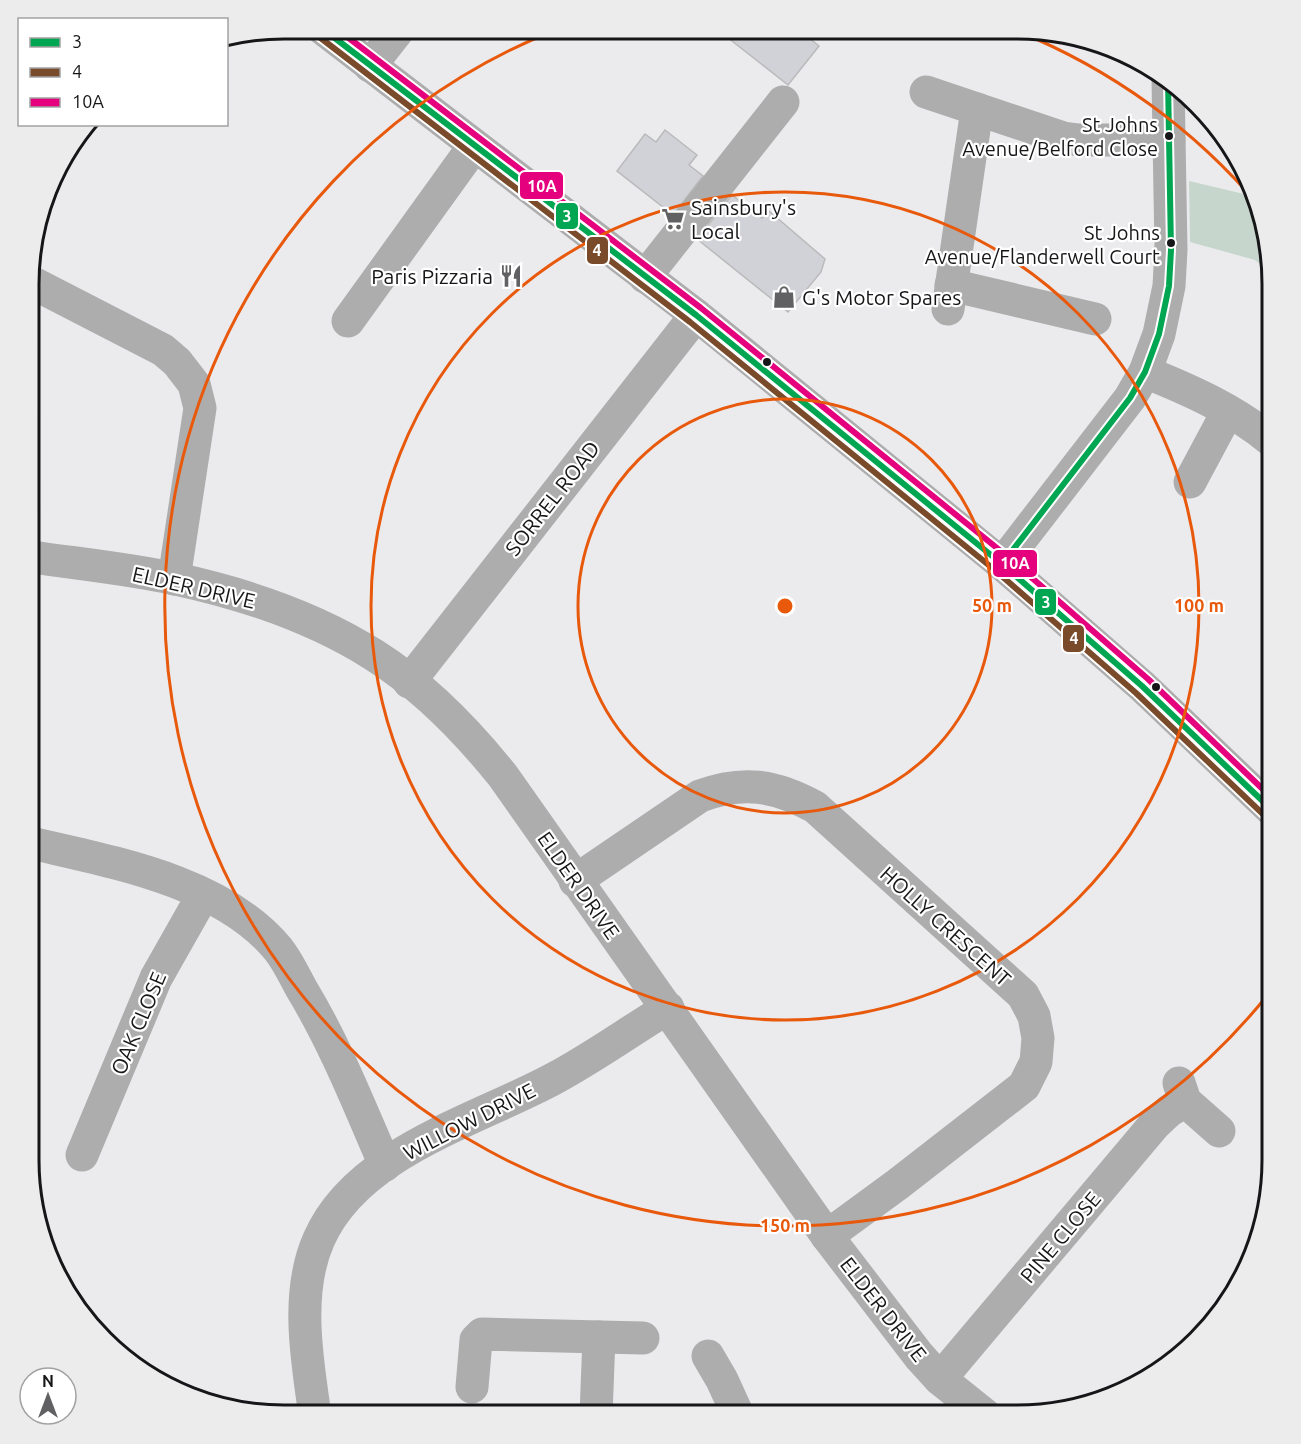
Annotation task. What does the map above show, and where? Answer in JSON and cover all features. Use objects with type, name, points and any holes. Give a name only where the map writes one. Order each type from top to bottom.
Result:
[{"type":"street","points":[[336,39],[696,315],[1002,564],[1142,686],[1262,799]]},
{"type":"street","points":[[370,66],[391,39]]},
{"type":"street","points":[[926,92],[1063,138],[1169,140]]},
{"type":"street","points":[[1002,564],[1130,398],[1145,372],[1159,334],[1169,286],[1171,250],[1168,92]]},
{"type":"street","points":[[645,277],[783,102]]},
{"type":"street","points":[[977,109],[950,297],[1095,319]]},
{"type":"street","points":[[348,321],[474,146]]},
{"type":"street","points":[[39,286],[163,350],[177,362],[194,384],[200,408],[174,579]]},
{"type":"street","name":"SORREL ROAD","points":[[409,682],[696,315]]},
{"type":"street","points":[[1145,372],[1184,388],[1228,411],[1262,434]]},
{"type":"street","points":[[1190,482],[1228,411]]},
{"type":"street","name":"ELDER DRIVE","points":[[39,558],[174,579],[264,603],[308,621],[375,656],[432,700],[484,753],[503,776],[826,1236],[920,1356],[940,1379],[972,1405]]},
{"type":"street","name":"HOLLY CRESCENT","points":[[575,881],[700,796],[716,790],[741,786],[766,788],[791,794],[815,807],[1023,995],[1034,1016],[1038,1038],[1036,1062],[1024,1086],[898,1184],[826,1236]]},
{"type":"street","points":[[39,845],[127,866],[175,882],[226,906],[252,924],[278,949],[308,999],[337,1053],[385,1165]]},
{"type":"street","name":"OAK CLOSE","points":[[82,1155],[156,978],[202,895]]},
{"type":"street","name":"WILLOW DRIVE","points":[[314,1405],[305,1342],[306,1301],[310,1269],[319,1239],[333,1215],[358,1184],[417,1143],[556,1078],[668,1008]]},
{"type":"street","name":"PINE CLOSE","points":[[940,1379],[1154,1125],[1169,1111],[1182,1092],[1219,1131]]},
{"type":"street","points":[[472,1387],[476,1340],[482,1334],[643,1338]]},
{"type":"street","points":[[596,1405],[599,1337]]},
{"type":"street","points":[[708,1356],[733,1405]]},
{"type":"shaded area","points":[[1189,181],[1245,194],[1254,220],[1261,264],[1255,260],[1190,242]]},
{"type":"building","points":[[729,39],[810,39],[819,46],[788,85]]},
{"type":"building","points":[[665,130],[697,155],[689,165],[703,176],[673,215],[617,171],[645,134],[656,142]]},
{"type":"building","points":[[732,195],[762,218],[769,211],[825,259],[821,272],[788,312],[697,239]]},
{"type":"transit line","name":"4","points":[[322,39],[690,322],[996,571],[1136,693],[1262,813]]},
{"type":"transit line","name":"3","points":[[336,39],[696,315],[1002,564],[1142,686],[1262,800]]},
{"type":"transit line","name":"10A","points":[[350,39],[701,308],[1008,557],[1148,679],[1262,788]]},
{"type":"transit line","name":"3","points":[[1002,564],[1130,398],[1145,372],[1159,334],[1169,286],[1171,250],[1168,92]]},
{"type":"place","name":"St Johns Avenue/Belford Close","points":[[1169,136]]},
{"type":"place","name":"Sainsbury's Local","points":[[673,219]]},
{"type":"place","name":"St Johns Avenue/Flanderwell Court","points":[[1171,243]]},
{"type":"place","name":"Paris Pizzaria","points":[[511,276]]},
{"type":"place","name":"G's Motor Spares","points":[[784,297]]}]
